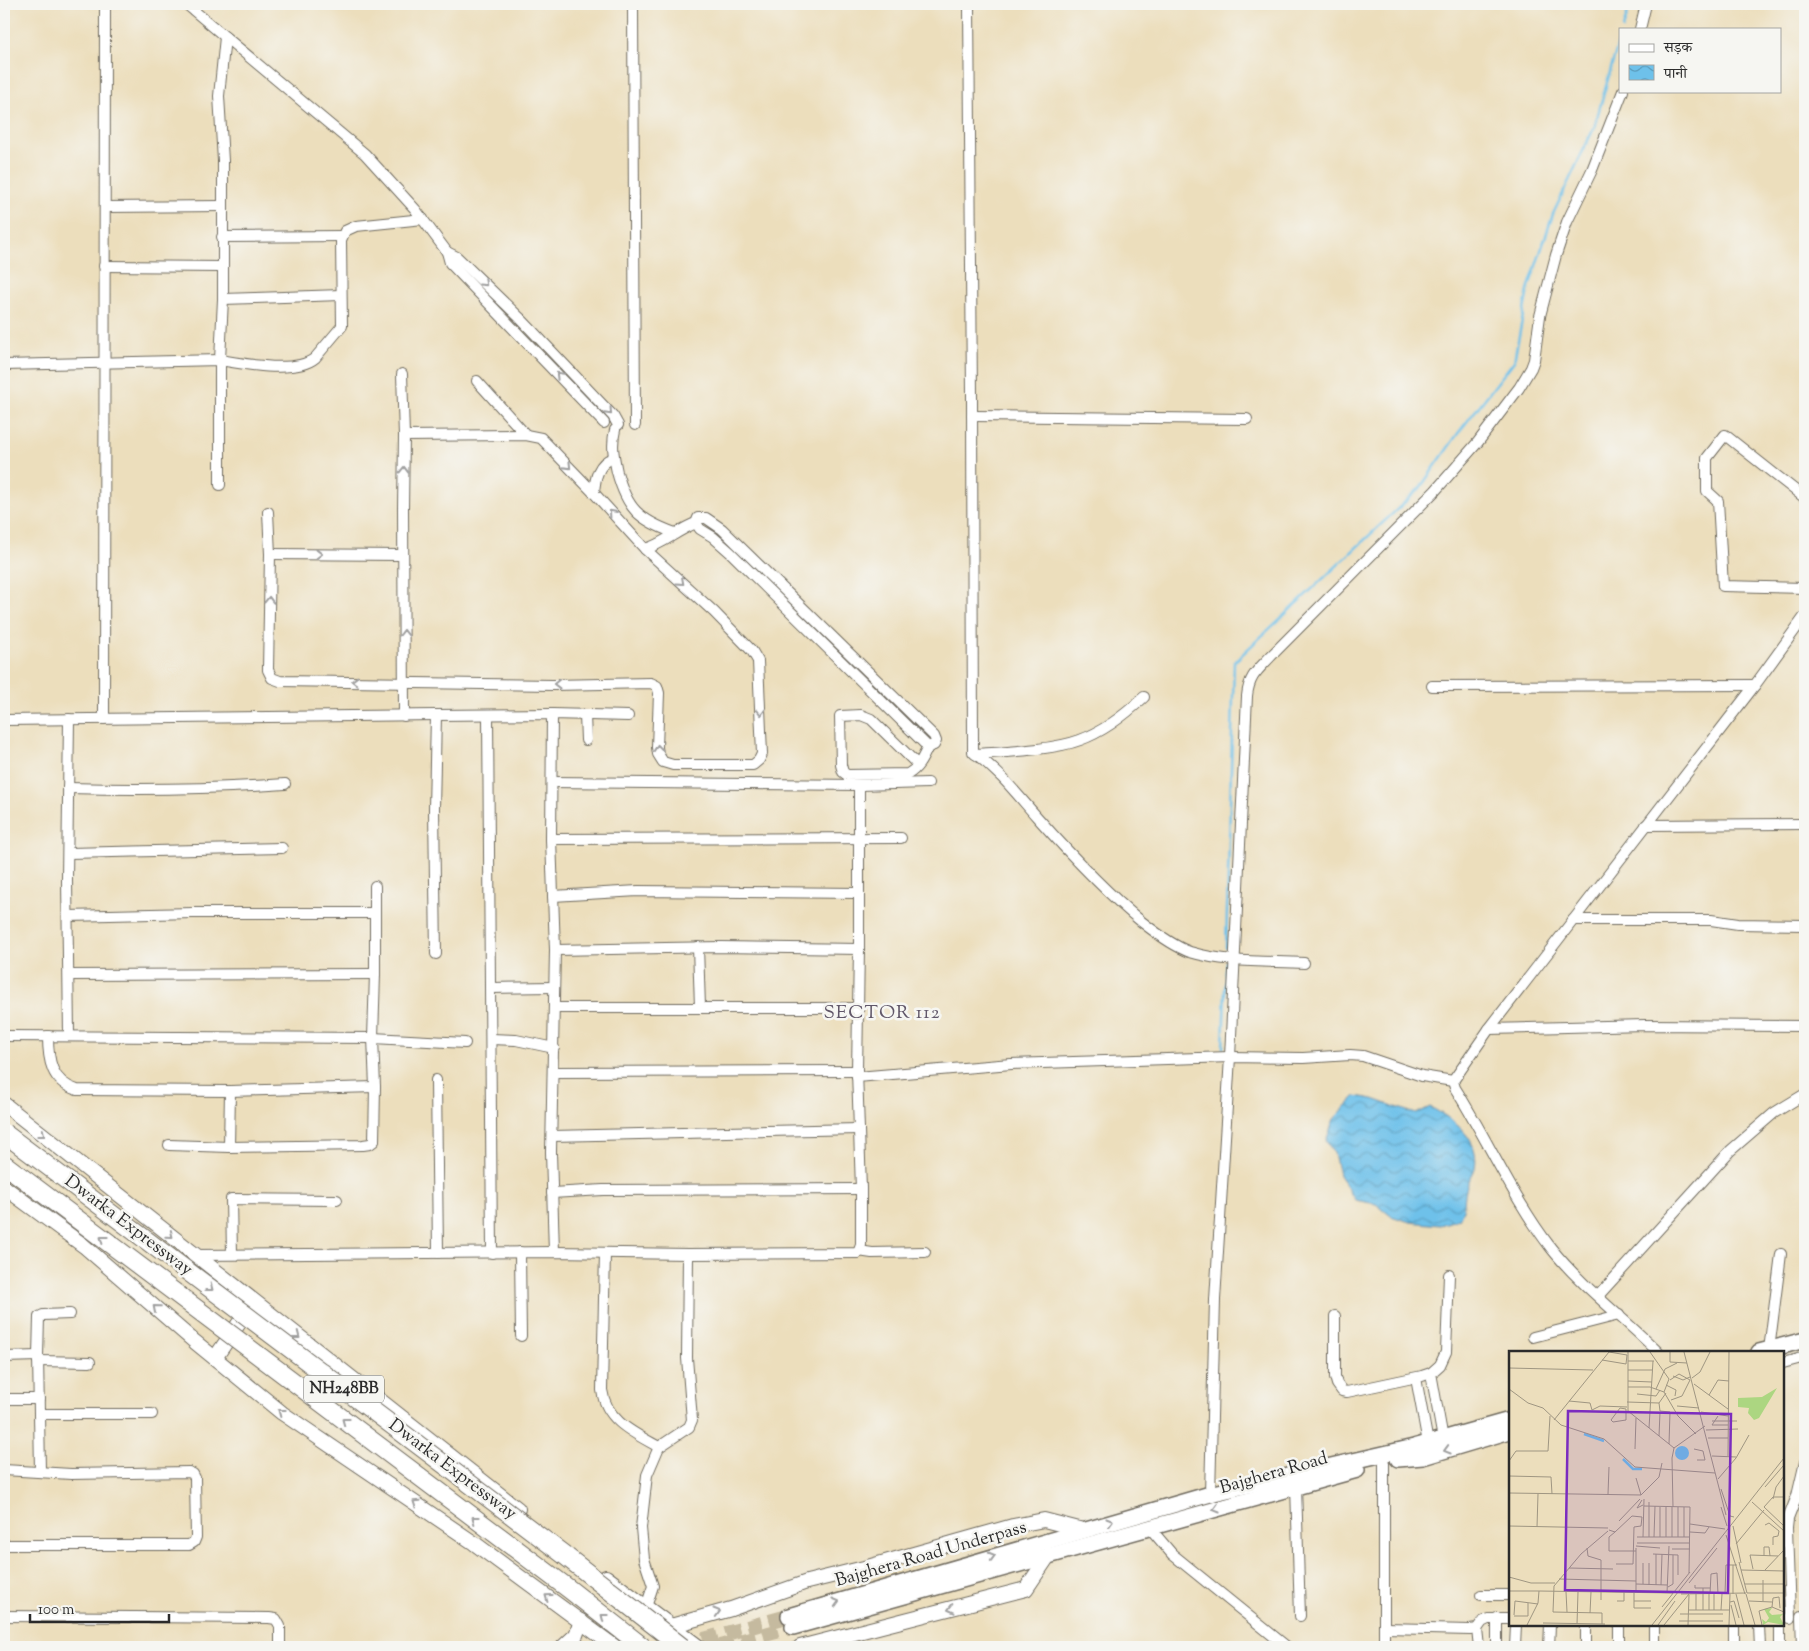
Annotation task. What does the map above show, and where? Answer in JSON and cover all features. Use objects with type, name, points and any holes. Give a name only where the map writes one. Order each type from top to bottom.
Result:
[{"type":"highway","name":"Dwarka Expressway","points":[[4,1133],[576,1564],[682,1647]]},
{"type":"highway","name":"Dwarka Expressway","points":[[4,1164],[561,1583],[642,1647]]},
{"type":"main road","points":[[1764,1351],[1805,1340]]},
{"type":"main road","points":[[1784,1357],[1805,1350]]},
{"type":"main road","points":[[1251,1492],[1509,1420]]},
{"type":"main road","name":"Bajghera Road","points":[[1049,1555],[1150,1528],[1251,1492],[1296,1486],[1398,1459],[1424,1457],[1509,1431]]},
{"type":"main road","name":"Bajghera Road Underpass","points":[[1049,1555],[791,1621],[1083,1530],[1210,1494],[1251,1492]]},
{"type":"street","points":[[104,719],[105,4]]},
{"type":"street","points":[[186,4],[358,147],[403,195],[447,252],[457,257],[520,318],[586,396],[604,423]]},
{"type":"street","points":[[633,4],[635,425]]},
{"type":"street","points":[[969,4],[973,752],[1009,783],[1073,856],[1137,918],[1158,934],[1188,951],[1202,955],[1234,960],[1304,962]]},
{"type":"street","points":[[1640,28],[1646,4]]},
{"type":"street","points":[[220,485],[223,161],[219,96],[225,37]]},
{"type":"street","points":[[1210,1494],[1215,1300],[1230,1057],[1247,696],[1251,679],[1271,656],[1435,491],[1478,442],[1519,388],[1534,360],[1540,316],[1567,222],[1592,170],[1623,92]]},
{"type":"street","points":[[105,207],[222,206]]},
{"type":"street","points":[[4,365],[220,360],[250,365],[289,366],[311,362],[342,326],[342,236],[348,229],[356,226],[423,219]]},
{"type":"street","points":[[222,237],[342,236]]},
{"type":"street","points":[[104,266],[222,267]]},
{"type":"street","points":[[223,299],[341,295]]},
{"type":"street","points":[[402,374],[404,436],[404,716]]},
{"type":"street","points":[[477,381],[526,435]]},
{"type":"street","points":[[586,396],[617,421],[612,448],[613,458],[623,494],[630,506],[656,527],[675,533]]},
{"type":"street","points":[[972,416],[1248,419]]},
{"type":"street","points":[[268,512],[270,554],[268,670],[272,678],[280,681],[654,684],[659,693],[657,747],[658,754],[663,762],[683,765],[748,765],[759,760],[762,754],[762,742],[759,666],[756,657],[714,612],[645,549],[541,438],[526,435],[404,436]]},
{"type":"street","points":[[1805,498],[1725,435],[1707,458],[1707,491],[1718,500],[1723,586],[1805,588]]},
{"type":"street","points":[[594,493],[595,481],[602,466],[613,458]]},
{"type":"street","points":[[645,549],[663,542],[675,533],[696,523],[698,518],[706,518],[717,524],[934,736],[936,742],[928,747],[918,765],[911,772],[902,775],[845,774],[842,772],[840,716],[861,715],[871,720],[918,765]]},
{"type":"street","points":[[696,523],[700,529],[713,537],[745,566],[928,747]]},
{"type":"street","points":[[270,554],[403,554]]},
{"type":"street","points":[[745,566],[754,559]]},
{"type":"street","points":[[1452,1081],[1489,1029],[1755,685],[1805,616]]},
{"type":"street","points":[[1432,686],[1755,685]]},
{"type":"street","points":[[975,754],[1072,743],[1116,721],[1144,697]]},
{"type":"street","points":[[552,714],[551,839],[555,950],[552,1136],[554,1252]]},
{"type":"street","points":[[4,720],[552,714],[628,716]]},
{"type":"street","points":[[436,715],[434,809],[436,954]]},
{"type":"street","points":[[585,715],[586,740]]},
{"type":"street","points":[[488,716],[492,1253]]},
{"type":"street","points":[[69,719],[69,1035]]},
{"type":"street","points":[[552,782],[859,785],[928,783]]},
{"type":"street","points":[[68,788],[221,788],[285,784]]},
{"type":"street","points":[[859,785],[857,1008],[861,1189],[861,1245],[859,1251]]},
{"type":"street","points":[[1646,825],[1805,824]]},
{"type":"street","points":[[551,839],[901,838]]},
{"type":"street","points":[[69,853],[282,848]]},
{"type":"street","points":[[169,1145],[230,1147],[370,1144],[375,1138],[373,1038],[375,886]]},
{"type":"street","points":[[552,896],[638,891],[858,893]]},
{"type":"street","points":[[68,916],[202,913],[375,913]]},
{"type":"street","points":[[1574,920],[1711,920],[1738,924],[1805,925]]},
{"type":"street","points":[[555,950],[698,947],[859,949]]},
{"type":"street","points":[[698,947],[700,1007]]},
{"type":"street","points":[[69,975],[375,974]]},
{"type":"street","points":[[491,988],[554,987]]},
{"type":"street","points":[[554,1008],[857,1008]]},
{"type":"street","points":[[1489,1029],[1644,1025],[1805,1026]]},
{"type":"street","points":[[4,1036],[373,1038],[465,1044]]},
{"type":"street","points":[[48,1036],[50,1064],[62,1082],[72,1089],[84,1091],[230,1091],[375,1087]]},
{"type":"street","points":[[491,1039],[516,1040],[554,1048]]},
{"type":"street","points":[[554,1072],[857,1074],[1011,1064],[1230,1057],[1303,1058],[1356,1055],[1422,1076],[1452,1081]]},
{"type":"street","points":[[436,1080],[438,1253]]},
{"type":"street","points":[[1452,1081],[1526,1212],[1558,1257],[1657,1351]]},
{"type":"street","points":[[230,1091],[230,1147]]},
{"type":"street","points":[[1598,1296],[1730,1151],[1774,1113],[1805,1094]]},
{"type":"street","points":[[4,1104],[536,1524],[698,1647]]},
{"type":"street","points":[[552,1136],[859,1129]]},
{"type":"street","points":[[4,1187],[84,1246],[282,1413],[474,1543],[615,1647]]},
{"type":"street","points":[[552,1193],[602,1190],[861,1189]]},
{"type":"street","points":[[232,1254],[231,1199],[337,1200]]},
{"type":"street","points":[[195,1256],[232,1254],[520,1252],[688,1254],[855,1254],[859,1251],[883,1253],[925,1252]]},
{"type":"street","points":[[520,1252],[521,1336]]},
{"type":"street","points":[[606,1253],[602,1390],[604,1402],[616,1420],[659,1447]]},
{"type":"street","points":[[646,1607],[653,1586],[644,1559],[641,1528],[646,1475],[659,1447],[688,1428],[692,1420],[687,1358],[688,1254]]},
{"type":"street","points":[[1764,1351],[1781,1254]]},
{"type":"street","points":[[1336,1316],[1335,1377],[1342,1391],[1347,1392],[1416,1378],[1431,1373],[1440,1365],[1446,1352],[1449,1275]]},
{"type":"street","points":[[215,1358],[253,1302]]},
{"type":"street","points":[[40,1471],[38,1359],[40,1316],[70,1314]]},
{"type":"street","points":[[1533,1338],[1619,1315]]},
{"type":"street","points":[[4,1357],[90,1362]]},
{"type":"street","points":[[1784,1363],[1805,1357]]},
{"type":"street","points":[[1431,1373],[1443,1439]]},
{"type":"street","points":[[1416,1378],[1421,1445]]},
{"type":"street","points":[[4,1399],[39,1399]]},
{"type":"street","points":[[39,1414],[152,1414]]},
{"type":"street","points":[[1802,1647],[1803,1617],[1786,1618],[1786,1517],[1797,1496],[1805,1462]]},
{"type":"street","points":[[1384,1463],[1384,1647]]},
{"type":"street","points":[[4,1470],[71,1474],[191,1472],[195,1478],[196,1540],[189,1545],[4,1545]]},
{"type":"street","points":[[1296,1486],[1300,1616]]},
{"type":"street","points":[[671,1626],[807,1582],[1013,1526],[1044,1520],[1083,1530]]},
{"type":"street","points":[[1150,1528],[1172,1554],[1287,1647]]},
{"type":"street","points":[[800,1647],[1026,1589],[1049,1555]]},
{"type":"street","points":[[1481,1595],[1509,1595]]},
{"type":"street","points":[[4,1616],[269,1618],[276,1619],[280,1626],[280,1647]]},
{"type":"street","points":[[1497,1618],[1497,1647]]},
{"type":"street","points":[[1385,1628],[1470,1630],[1477,1629],[1486,1620],[1509,1619]]},
{"type":"street","points":[[563,1647],[576,1635],[581,1621]]},
{"type":"street","points":[[1515,1647],[1516,1626]]},
{"type":"street","points":[[1549,1647],[1550,1626]]},
{"type":"street","points":[[1586,1626],[1586,1647]]},
{"type":"street","points":[[1619,1626],[1619,1647]]},
{"type":"street","points":[[1654,1626],[1654,1647]]},
{"type":"street","points":[[1734,1626],[1734,1647]]},
{"type":"street","points":[[1759,1626],[1760,1647]]},
{"type":"street","points":[[1780,1626],[1780,1647]]},
{"type":"street","points":[[1477,1629],[1479,1647]]},
{"type":"water","points":[[1356,1096],[1373,1099],[1416,1114],[1430,1107],[1448,1118],[1463,1131],[1474,1148],[1476,1158],[1475,1168],[1467,1187],[1464,1208],[1459,1219],[1440,1225],[1410,1222],[1391,1216],[1376,1204],[1355,1200],[1339,1175],[1334,1153],[1326,1141],[1334,1119]]},
{"type":"waterway","points":[[1623,28],[1630,4]]},
{"type":"waterway","points":[[1226,947],[1234,662],[1420,488],[1459,432],[1514,361],[1528,290],[1553,214],[1594,128],[1619,40]]},
{"type":"waterway","points":[[1223,1048],[1226,962]]},
{"type":"tunnel","points":[[681,1646],[789,1616]]},
{"type":"tunnel","points":[[719,1647],[793,1627]]},
{"type":"district","name":"SECTOR 112","points":[[882,1013]]}]
